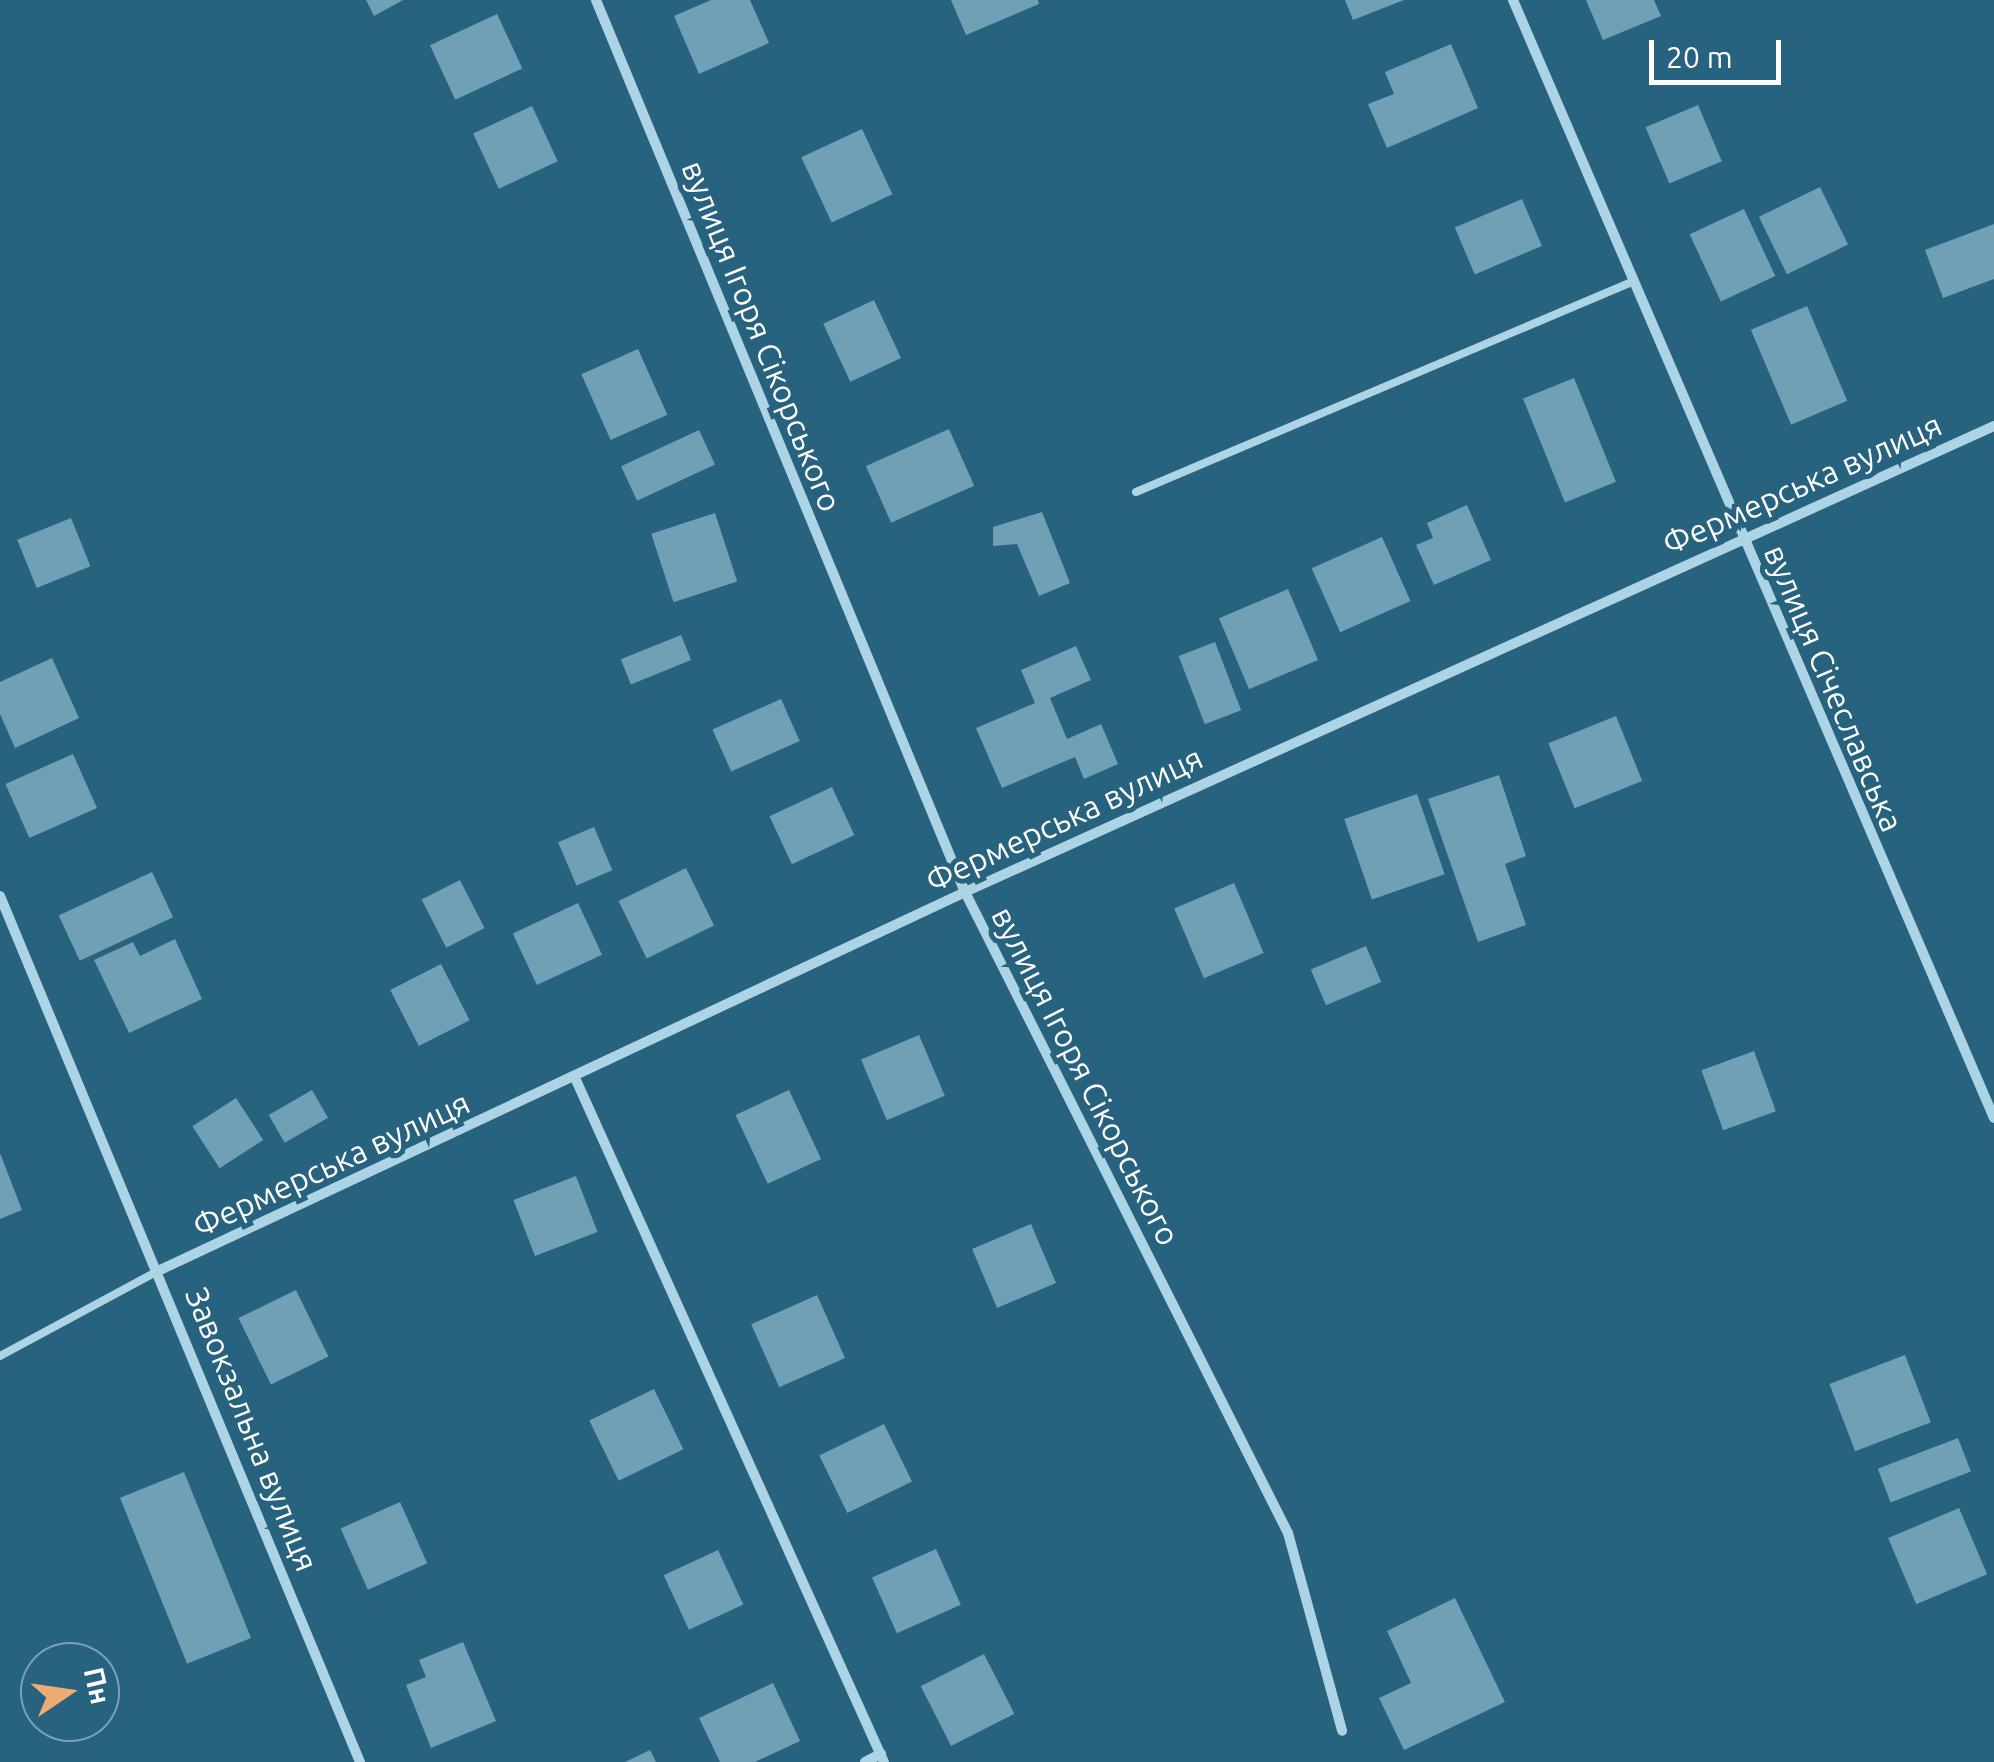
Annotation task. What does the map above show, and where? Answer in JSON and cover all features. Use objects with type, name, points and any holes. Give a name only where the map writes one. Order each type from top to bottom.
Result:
[{"type":"street","name":"вулиця Ігоря Сікорського","points":[[596,0],[965,892],[1288,1533],[1342,1732]]},
{"type":"street","name":"вулиця Січеславська","points":[[1513,0],[1994,1118]]},
{"type":"street","name":"Фермерська вулиця","points":[[160,1270],[576,1080],[965,892],[1994,426]]},
{"type":"street","name":"Завокзальна вулиця","points":[[0,896],[160,1270],[360,1762]]},
{"type":"street","points":[[576,1080],[882,1758],[865,1762]]},
{"type":"lane","points":[[1136,492],[1634,281]]},
{"type":"lane","points":[[0,1356],[160,1270]]},
{"type":"building","points":[[366,0],[403,0],[374,16]]},
{"type":"building","points":[[711,0],[750,0],[769,43],[699,74],[674,16]]},
{"type":"building","points":[[951,0],[1038,0],[1039,4],[966,35]]},
{"type":"building","points":[[1345,0],[1404,0],[1353,20]]},
{"type":"building","points":[[1586,0],[1654,0],[1661,16],[1603,40]]},
{"type":"building","points":[[497,14],[522,68],[455,100],[430,45]]},
{"type":"building","points":[[1451,44],[1478,108],[1387,148],[1368,104],[1394,94],[1385,72]]},
{"type":"building","points":[[1698,105],[1722,161],[1669,183],[1646,127]]},
{"type":"building","points":[[532,106],[558,161],[499,189],[473,133]]},
{"type":"building","points":[[862,129],[892,194],[832,223],[801,157]]},
{"type":"building","points":[[1820,187],[1848,245],[1787,274],[1759,217]]},
{"type":"building","points":[[1522,199],[1542,246],[1475,274],[1455,228]]},
{"type":"building","points":[[1744,209],[1775,276],[1721,301],[1690,234]]},
{"type":"building","points":[[1994,224],[1994,279],[1943,298],[1925,250]]},
{"type":"building","points":[[874,300],[901,358],[850,382],[823,324]]},
{"type":"building","points":[[1807,306],[1847,401],[1791,425],[1751,330]]},
{"type":"building","points":[[638,349],[667,415],[611,440],[581,374]]},
{"type":"building","points":[[1574,378],[1616,482],[1565,502],[1523,399]]},
{"type":"building","points":[[949,429],[974,486],[891,523],[866,466]]},
{"type":"building","points":[[699,430],[715,464],[637,501],[621,466]]},
{"type":"building","points":[[1467,505],[1491,560],[1434,585],[1416,545],[1433,538],[1427,523]]},
{"type":"building","points":[[1042,512],[1070,583],[1039,596],[1017,544],[993,546],[993,527]]},
{"type":"building","points":[[715,513],[737,581],[674,602],[651,534]]},
{"type":"building","points":[[71,518],[90,566],[37,588],[17,540]]},
{"type":"building","points":[[1382,537],[1410,601],[1340,632],[1312,568]]},
{"type":"building","points":[[1288,589],[1318,660],[1249,689],[1219,618]]},
{"type":"building","points":[[681,635],[691,660],[631,684],[621,659]]},
{"type":"building","points":[[1215,642],[1241,710],[1205,724],[1179,656]]},
{"type":"building","points":[[1076,646],[1091,680],[1050,698],[1067,739],[1101,724],[1118,764],[1084,779],[1075,757],[1002,788],[976,728],[1035,703],[1021,670]]},
{"type":"building","points":[[52,658],[79,718],[15,748],[0,714],[0,682]]},
{"type":"building","points":[[781,699],[800,741],[731,772],[712,730]]},
{"type":"building","points":[[1616,716],[1642,781],[1575,808],[1548,743]]},
{"type":"building","points":[[73,754],[97,808],[29,838],[5,784]]},
{"type":"building","points":[[1499,775],[1526,856],[1505,864],[1526,925],[1478,942],[1428,799]]},
{"type":"building","points":[[832,787],[854,835],[792,864],[769,816]]},
{"type":"building","points":[[1417,794],[1445,874],[1372,899],[1344,819]]},
{"type":"building","points":[[594,827],[612,870],[576,886],[558,842]]},
{"type":"building","points":[[686,868],[714,926],[647,958],[619,901]]},
{"type":"building","points":[[152,872],[173,917],[80,961],[59,916]]},
{"type":"building","points":[[460,880],[485,928],[446,948],[422,900]]},
{"type":"building","points":[[1234,883],[1264,953],[1204,978],[1174,908]]},
{"type":"building","points":[[578,903],[602,955],[537,985],[513,933]]},
{"type":"building","points":[[175,939],[202,999],[129,1033],[94,960],[133,942],[140,956]]},
{"type":"building","points":[[1366,946],[1381,982],[1326,1005],[1311,969]]},
{"type":"building","points":[[441,964],[470,1020],[419,1046],[390,990]]},
{"type":"building","points":[[919,1035],[945,1096],[887,1120],[861,1060]]},
{"type":"building","points":[[1754,1051],[1776,1111],[1723,1130],[1701,1070]]},
{"type":"building","points":[[312,1090],[328,1118],[285,1143],[269,1115]]},
{"type":"building","points":[[789,1090],[821,1159],[768,1184],[736,1115]]},
{"type":"building","points":[[236,1098],[263,1140],[220,1168],[192,1126]]},
{"type":"building","points":[[0,1153],[22,1210],[0,1219]]},
{"type":"building","points":[[576,1176],[598,1232],[535,1256],[513,1200]]},
{"type":"building","points":[[1031,1224],[1056,1283],[997,1308],[972,1249]]},
{"type":"building","points":[[296,1290],[328,1357],[271,1385],[238,1318]]},
{"type":"building","points":[[817,1295],[845,1358],[779,1387],[751,1324]]},
{"type":"building","points":[[1905,1355],[1931,1422],[1855,1451],[1829,1384]]},
{"type":"building","points":[[654,1389],[683,1449],[619,1481],[589,1421]]},
{"type":"building","points":[[884,1424],[912,1482],[847,1513],[819,1456]]},
{"type":"building","points":[[1958,1438],[1971,1472],[1891,1502],[1878,1469]]},
{"type":"building","points":[[184,1472],[251,1638],[187,1664],[120,1498]]},
{"type":"building","points":[[400,1502],[427,1563],[368,1590],[341,1528]]},
{"type":"building","points":[[1959,1508],[1987,1574],[1916,1604],[1888,1538]]},
{"type":"building","points":[[936,1549],[961,1605],[897,1633],[872,1577]]},
{"type":"building","points":[[718,1550],[743,1604],[689,1630],[664,1575]]},
{"type":"building","points":[[1455,1598],[1505,1702],[1404,1750],[1379,1698],[1411,1683],[1387,1631]]},
{"type":"building","points":[[463,1642],[496,1721],[431,1748],[406,1685],[426,1677],[419,1660]]},
{"type":"building","points":[[984,1654],[1014,1714],[951,1746],[921,1686]]},
{"type":"building","points":[[773,1683],[800,1741],[755,1762],[720,1762],[699,1718]]},
{"type":"building","points":[[650,1750],[656,1762],[625,1762]]}]
